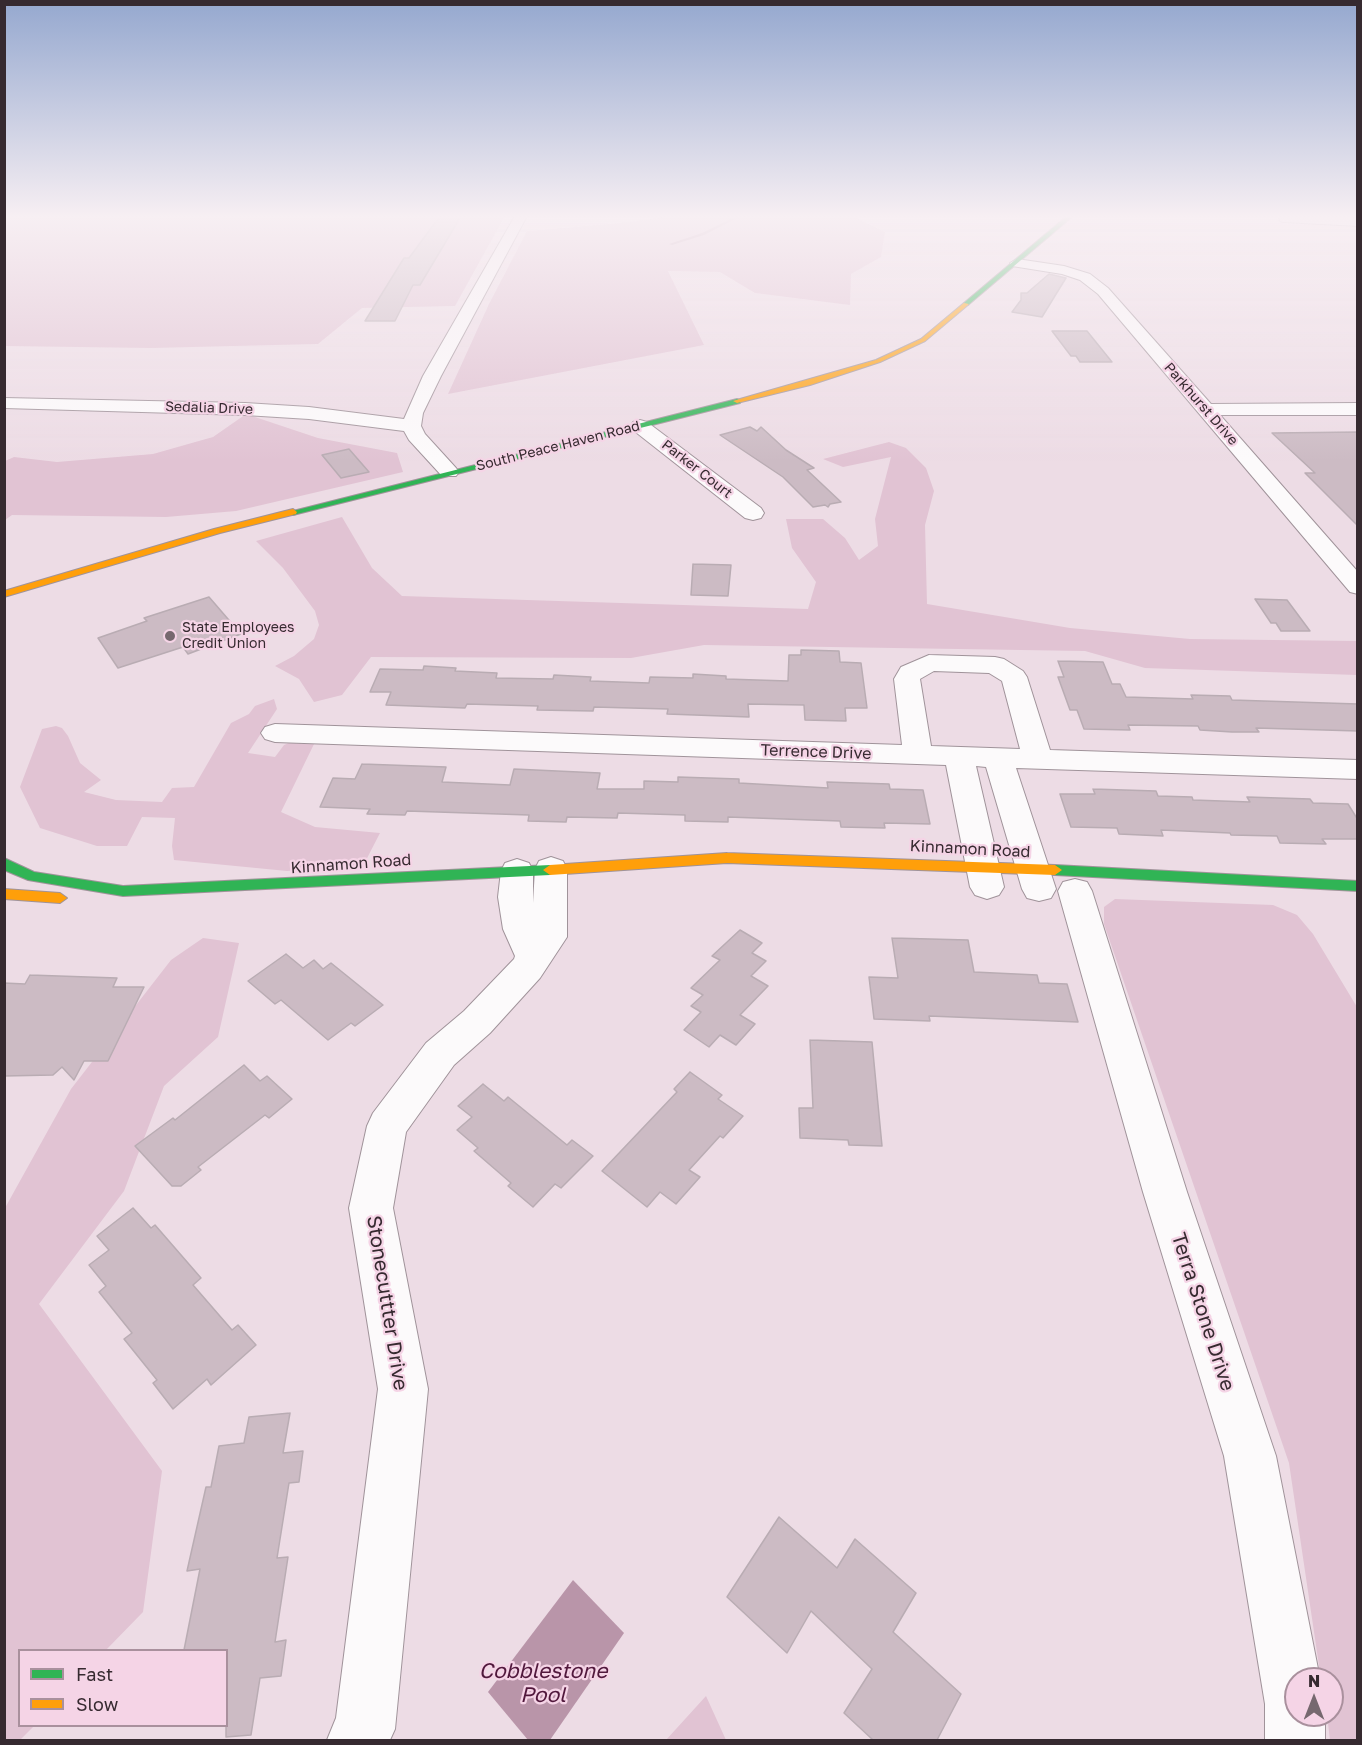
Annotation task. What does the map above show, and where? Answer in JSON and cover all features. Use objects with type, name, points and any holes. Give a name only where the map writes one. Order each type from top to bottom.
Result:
[{"type":"main road","name":"South Peace Haven Road","points":[[4,594],[217,531],[807,384],[878,362],[923,340],[975,297]]},
{"type":"main road","name":"Kinnamon Road","points":[[4,894],[79,898],[123,891],[253,886],[727,858],[870,861],[986,882],[1055,887],[1358,886]]},
{"type":"main road","name":"Kinnamon Road","points":[[4,863],[16,871],[33,877],[123,891]]},
{"type":"main road","name":"Kinnamon Road","points":[[566,868],[691,874]]},
{"type":"main road","points":[[1337,899],[1358,900]]},
{"type":"street","points":[[449,472],[416,436],[412,426],[414,413],[421,396],[476,297]]},
{"type":"street","name":"Parkhurst Drive","points":[[1109,297],[1358,587]]},
{"type":"street","name":"Sedalia Drive","points":[[4,403],[245,409],[309,413],[412,426]]},
{"type":"street","points":[[1206,410],[1358,409]]},
{"type":"street","name":"Parker Court","points":[[640,426],[753,513]]},
{"type":"street","points":[[918,755],[907,678],[910,673],[928,663],[995,665],[1014,677],[1038,760]]},
{"type":"street","name":"Terrence Drive","points":[[275,733],[1358,770]]},
{"type":"street","points":[[959,758],[986,882]]},
{"type":"street","name":"Terra Stone Drive","points":[[999,759],[1055,887],[1165,1192],[1250,1456],[1295,1704],[1294,1740]]},
{"type":"street","name":"Stonecuttter Drive","points":[[357,1740],[365,1729],[403,1389],[371,1208],[387,1126],[440,1054],[477,1022],[527,968],[534,954],[542,948],[549,937],[566,868]]},
{"type":"street","points":[[517,871],[515,897],[520,928],[529,949],[534,954]]},
{"type":"shaded area","points":[[5,297],[460,297],[455,306],[362,308],[318,344],[151,348],[5,346]]},
{"type":"shaded area","points":[[492,297],[681,297],[704,345],[448,394]]},
{"type":"shaded area","points":[[790,297],[850,297],[850,305]]},
{"type":"shaded area","points":[[246,414],[318,438],[397,453],[403,472],[236,511],[166,517],[12,515],[5,520],[5,461],[14,457],[57,462],[153,454],[213,437]]},
{"type":"shaded area","points":[[889,442],[906,448],[926,468],[934,491],[925,525],[927,604],[1070,628],[1190,639],[1357,641],[1357,675],[1145,668],[1085,651],[704,645],[631,658],[371,657],[342,695],[314,702],[299,679],[275,666],[294,656],[314,639],[319,625],[315,611],[283,568],[256,541],[342,517],[372,568],[402,596],[808,609],[816,582],[792,548],[786,519],[823,519],[845,538],[859,560],[878,546],[875,519],[891,457],[843,467],[823,459]]},
{"type":"shaded area","points":[[274,699],[277,709],[248,753],[275,757],[284,745],[289,743],[314,744],[281,812],[315,827],[380,833],[363,866],[287,871],[174,860],[172,846],[175,818],[142,817],[127,846],[97,846],[40,828],[20,787],[42,729],[56,726],[62,728],[68,736],[80,763],[101,780],[84,792],[116,800],[162,802],[172,788],[194,787],[231,723],[249,714],[255,706]]},
{"type":"shaded area","points":[[1115,899],[1273,905],[1297,915],[1313,934],[1357,1007],[1357,1740],[1330,1740],[1328,1727],[1344,1727],[1344,1667],[1319,1667],[1289,1463],[1104,924],[1104,907]]},
{"type":"shaded area","points":[[203,938],[239,943],[218,1037],[164,1086],[124,1191],[39,1304],[162,1471],[143,1612],[107,1649],[18,1649],[18,1727],[33,1727],[20,1740],[5,1740],[5,1208],[71,1089],[171,960]]},
{"type":"shaded area","points":[[706,1696],[726,1740],[666,1740]]},
{"type":"water","name":"Cobblestone Pool","points":[[573,1580],[624,1633],[550,1740],[528,1740],[488,1692]]},
{"type":"building","points":[[380,297],[407,297],[395,321],[365,321]]},
{"type":"building","points":[[1021,297],[1054,297],[1042,317],[1012,312]]},
{"type":"building","points":[[1052,331],[1087,331],[1112,362],[1080,362],[1076,356],[1071,356]]},
{"type":"building","points":[[750,427],[757,431],[761,427],[786,450],[814,468],[807,470],[841,502],[830,504],[828,507],[825,505],[813,507],[783,477],[720,435]]},
{"type":"building","points":[[1358,432],[1358,526],[1305,473],[1315,473],[1272,433]]},
{"type":"building","points":[[349,449],[369,472],[341,478],[322,455]]},
{"type":"building","points":[[693,564],[731,565],[728,596],[691,595]]},
{"type":"building","name":"State Employees Credit Union","points":[[209,597],[241,634],[188,654],[183,647],[118,668],[98,638],[147,621],[144,618]]},
{"type":"building","points":[[1255,599],[1287,600],[1310,631],[1281,631],[1276,623],[1271,623]]},
{"type":"building","points":[[801,650],[839,651],[840,662],[861,663],[867,708],[845,708],[846,721],[805,720],[804,705],[748,704],[749,717],[667,714],[668,709],[594,707],[593,711],[537,710],[538,706],[467,704],[465,708],[386,705],[391,692],[370,692],[380,669],[423,670],[424,666],[456,668],[455,671],[497,673],[496,678],[553,679],[554,675],[591,677],[590,681],[649,683],[650,677],[693,678],[693,674],[726,676],[726,679],[788,681],[789,655],[801,655]]},
{"type":"building","points":[[1058,661],[1103,662],[1112,684],[1120,684],[1126,697],[1193,699],[1191,695],[1230,696],[1232,700],[1358,704],[1358,731],[1256,728],[1259,732],[1232,732],[1200,730],[1198,726],[1128,725],[1130,730],[1084,729],[1077,710],[1070,710],[1058,677],[1064,677]]},
{"type":"building","points":[[362,764],[446,767],[442,782],[510,785],[514,769],[600,773],[597,789],[644,789],[644,781],[678,782],[678,777],[739,779],[739,783],[828,788],[827,782],[889,784],[890,789],[923,790],[930,824],[884,823],[885,828],[841,827],[840,821],[728,817],[728,822],[685,821],[685,815],[618,813],[617,818],[567,817],[566,822],[528,821],[529,815],[407,811],[405,815],[367,814],[370,809],[320,807],[333,778],[355,779]]},
{"type":"building","points":[[1093,789],[1156,791],[1158,796],[1192,797],[1193,800],[1250,802],[1247,797],[1310,799],[1313,803],[1348,804],[1358,820],[1358,839],[1322,839],[1326,844],[1280,843],[1277,836],[1161,830],[1163,836],[1119,834],[1117,828],[1071,827],[1060,794],[1095,794]]},
{"type":"building","points":[[740,930],[762,943],[752,953],[766,961],[751,976],[768,986],[740,1015],[755,1024],[736,1045],[720,1035],[709,1047],[684,1030],[701,1012],[691,1006],[703,995],[691,988],[720,960],[712,956]]},
{"type":"building","points":[[892,938],[968,940],[974,972],[1037,975],[1039,983],[1067,984],[1078,1022],[929,1016],[930,1021],[874,1019],[869,977],[898,978]]},
{"type":"building","points":[[286,954],[303,968],[314,960],[323,969],[331,963],[383,1005],[355,1026],[351,1023],[328,1040],[281,1000],[275,1004],[248,981]]},
{"type":"building","points":[[30,975],[117,978],[113,987],[144,987],[108,1061],[84,1061],[74,1080],[62,1067],[53,1075],[4,1076],[4,983],[25,984]]},
{"type":"building","points":[[810,1040],[872,1042],[882,1146],[849,1145],[848,1140],[800,1138],[799,1108],[813,1108]]},
{"type":"building","points":[[244,1065],[260,1081],[267,1076],[292,1099],[269,1118],[265,1115],[198,1167],[201,1170],[181,1186],[172,1186],[135,1146],[173,1118],[175,1120]]},
{"type":"building","points":[[690,1072],[722,1095],[718,1099],[743,1116],[723,1138],[720,1136],[689,1170],[700,1177],[676,1204],[660,1192],[647,1207],[602,1171],[677,1092],[674,1089]]},
{"type":"building","points":[[483,1084],[504,1101],[508,1097],[567,1145],[572,1140],[593,1156],[561,1188],[555,1184],[533,1207],[508,1186],[511,1183],[474,1151],[478,1148],[457,1130],[472,1117],[458,1106]]},
{"type":"building","points":[[133,1208],[151,1228],[155,1225],[201,1278],[193,1285],[232,1330],[238,1325],[256,1345],[211,1385],[207,1379],[173,1409],[153,1383],[157,1380],[124,1339],[132,1333],[99,1292],[106,1286],[89,1265],[109,1250],[97,1236]]},
{"type":"building","points":[[290,1413],[283,1453],[303,1451],[299,1482],[289,1483],[277,1558],[288,1557],[275,1642],[286,1640],[281,1676],[260,1678],[251,1735],[226,1737],[228,1649],[184,1649],[200,1569],[187,1571],[206,1487],[211,1487],[219,1446],[244,1443],[249,1417]]},
{"type":"building","points":[[779,1517],[837,1568],[855,1539],[916,1593],[893,1632],[961,1694],[937,1740],[873,1740],[844,1713],[872,1669],[811,1611],[787,1653],[727,1597]]},
{"type":"traffic: fast","points":[[966,304],[974,297]]},
{"type":"traffic: fast","points":[[293,512],[737,401]]},
{"type":"traffic: fast","points":[[4,863],[16,871],[33,877],[123,891],[550,870]]},
{"type":"traffic: fast","points":[[1055,870],[1358,886]]},
{"type":"traffic: slow","points":[[737,401],[878,361],[923,340],[966,304]]},
{"type":"traffic: slow","points":[[4,594],[217,531],[293,512]]},
{"type":"traffic: slow","points":[[550,870],[727,858],[1055,870]]},
{"type":"traffic: slow","points":[[4,894],[60,898]]},
{"type":"place","name":"State Employees Credit Union","points":[[170,636]]}]
